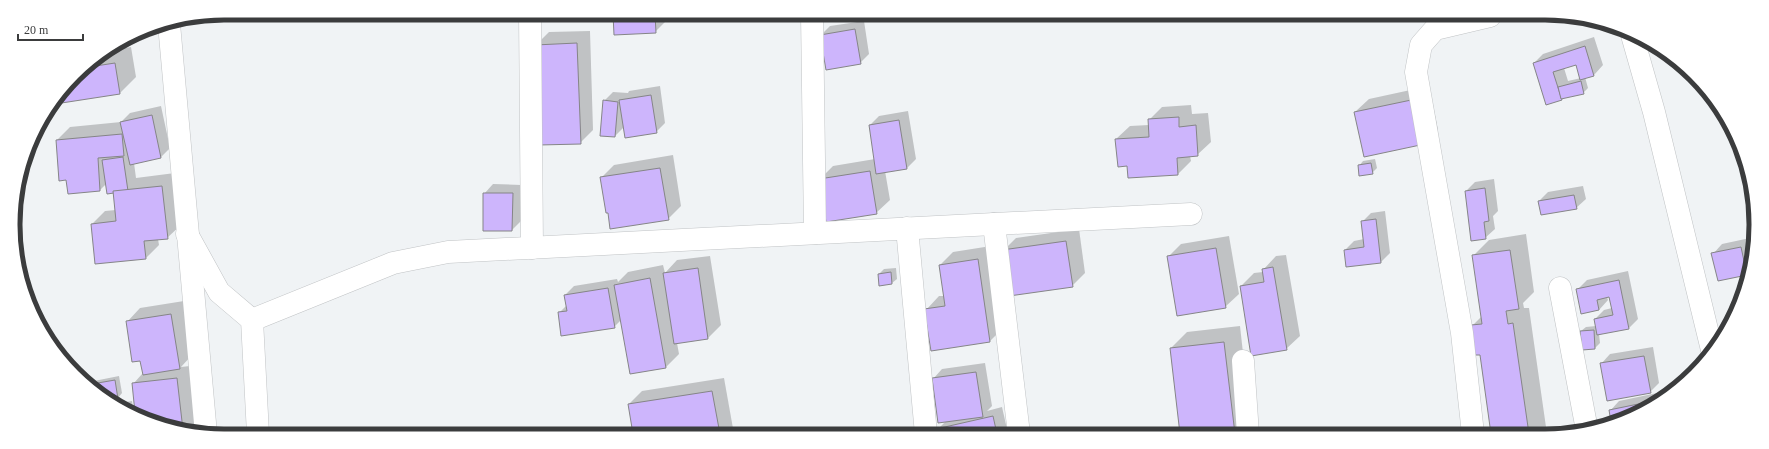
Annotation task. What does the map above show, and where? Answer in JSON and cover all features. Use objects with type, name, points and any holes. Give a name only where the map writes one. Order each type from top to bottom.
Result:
[{"type":"street","points":[[530,20],[532,248]]},
{"type":"street","points":[[812,20],[815,233]]},
{"type":"street","points":[[1472,429],[1462,333],[1416,72],[1421,45],[1435,29],[1473,20]]},
{"type":"street","points":[[169,28],[205,428]]},
{"type":"street","points":[[1634,40],[1654,112],[1711,344]]},
{"type":"street","points":[[252,320],[393,262],[448,252],[1191,214]]},
{"type":"street","points":[[994,224],[1018,429]]},
{"type":"street","points":[[907,228],[926,429]]},
{"type":"street","points":[[187,234],[219,292],[252,320],[258,429]]},
{"type":"street","points":[[1560,288],[1586,425]]},
{"type":"street","points":[[1243,361],[1248,429]]},
{"type":"building","points":[[613,20],[655,20],[656,33],[614,35]]},
{"type":"building","points":[[855,29],[861,64],[826,70],[820,35]]},
{"type":"building","points":[[577,43],[581,144],[539,145],[535,45]]},
{"type":"building","points":[[1585,46],[1594,76],[1580,80],[1576,65],[1553,72],[1562,100],[1546,105],[1533,63]]},
{"type":"building","points":[[115,63],[120,94],[60,103],[80,80],[96,66]]},
{"type":"building","points":[[1581,81],[1584,94],[1561,99],[1558,87]]},
{"type":"building","points":[[651,95],[657,133],[625,138],[619,100]]},
{"type":"building","points":[[1416,99],[1425,144],[1364,157],[1354,112]]},
{"type":"building","points":[[603,100],[618,102],[615,137],[600,136]]},
{"type":"building","points":[[152,115],[161,158],[130,165],[120,122]]},
{"type":"building","points":[[1179,117],[1179,127],[1196,125],[1198,156],[1177,158],[1178,175],[1128,178],[1127,166],[1118,167],[1115,139],[1149,137],[1148,119]]},
{"type":"building","points":[[899,120],[907,169],[876,174],[869,125]]},
{"type":"building","points":[[122,134],[124,156],[98,158],[100,191],[68,194],[66,180],[59,181],[56,140]]},
{"type":"building","points":[[123,157],[128,191],[107,194],[102,160]]},
{"type":"building","points":[[1371,163],[1373,174],[1359,176],[1358,165]]},
{"type":"building","points":[[660,168],[669,220],[610,229],[600,177]]},
{"type":"building","points":[[870,171],[877,214],[826,222],[819,179]]},
{"type":"building","points":[[162,186],[168,239],[144,241],[146,259],[95,264],[91,224],[116,221],[113,191]]},
{"type":"building","points":[[1485,188],[1489,221],[1484,222],[1486,239],[1471,241],[1465,191]]},
{"type":"building","points":[[483,193],[513,193],[512,231],[483,231]]},
{"type":"building","points":[[1574,195],[1577,209],[1541,215],[1538,201]]},
{"type":"building","points":[[1376,219],[1381,263],[1346,267],[1344,250],[1364,247],[1361,221]]},
{"type":"building","points":[[1066,241],[1073,287],[1009,296],[1002,250]]},
{"type":"building","points":[[1741,247],[1745,265],[1742,276],[1718,281],[1711,253]]},
{"type":"building","points":[[1216,248],[1226,308],[1177,316],[1167,256]]},
{"type":"building","points":[[1510,250],[1519,309],[1506,311],[1508,324],[1513,323],[1528,429],[1490,429],[1480,355],[1475,355],[1471,325],[1482,324],[1472,255]]},
{"type":"building","points":[[978,259],[990,342],[931,351],[924,309],[945,306],[939,265]]},
{"type":"building","points":[[1273,267],[1287,350],[1251,356],[1240,286],[1264,282],[1262,269]]},
{"type":"building","points":[[698,268],[708,339],[674,344],[663,273]]},
{"type":"building","points":[[891,272],[892,284],[879,286],[878,274]]},
{"type":"building","points":[[650,278],[666,368],[630,374],[614,285]]},
{"type":"building","points":[[1619,280],[1629,329],[1597,335],[1594,319],[1613,315],[1609,297],[1597,300],[1599,310],[1581,314],[1576,289]]},
{"type":"building","points":[[608,288],[615,328],[561,336],[558,312],[567,311],[564,295]]},
{"type":"building","points":[[171,314],[180,369],[143,375],[140,361],[132,362],[126,321]]},
{"type":"building","points":[[1594,330],[1595,349],[1582,350],[1580,331]]},
{"type":"building","points":[[1224,342],[1234,429],[1179,429],[1170,348]]},
{"type":"building","points":[[1644,356],[1651,393],[1607,401],[1600,363]]},
{"type":"building","points":[[976,372],[983,417],[938,423],[932,378]]},
{"type":"building","points":[[177,378],[182,424],[159,418],[135,408],[132,383]]},
{"type":"building","points":[[115,380],[118,399],[111,395],[96,383]]},
{"type":"building","points":[[712,391],[719,429],[632,429],[628,404]]},
{"type":"building","points":[[1646,402],[1610,418],[1609,410]]},
{"type":"building","points":[[993,416],[996,429],[936,429]]}]
